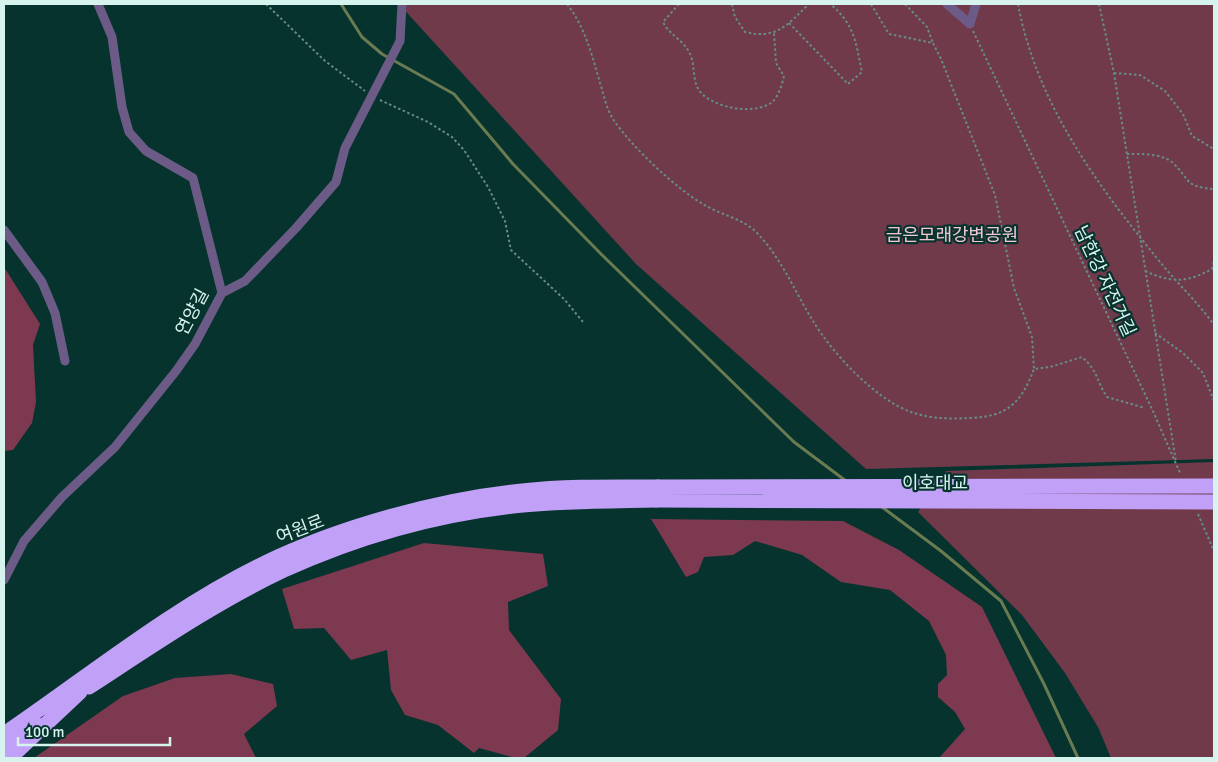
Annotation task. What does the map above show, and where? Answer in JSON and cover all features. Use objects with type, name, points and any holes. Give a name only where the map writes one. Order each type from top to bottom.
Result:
[{"type":"highway","name":"이호대교","points":[[657,494],[1214,486]]},
{"type":"highway","name":"여원로","points":[[4,748],[130,645],[202,597],[266,562],[333,536],[397,516],[456,502],[522,491],[657,494]]},
{"type":"highway","name":"이호대교","points":[[657,494],[1214,502]]},
{"type":"highway","name":"여원로","points":[[4,734],[76,690]]},
{"type":"highway","points":[[4,722],[76,690]]},
{"type":"highway","points":[[10,758],[76,690]]},
{"type":"street","name":"연양길","points":[[4,580],[24,541],[62,497],[115,447],[176,371],[195,344],[222,293],[192,178],[146,150],[129,132],[122,107],[112,36],[98,4]]},
{"type":"street","points":[[222,293],[245,281],[296,228],[336,182],[345,148],[372,91],[400,41],[402,4]]},
{"type":"street","points":[[946,4],[970,24],[976,4]]},
{"type":"street","points":[[4,230],[42,282],[55,314],[65,361]]},
{"type":"path","points":[[266,4],[325,61],[372,91],[452,137],[464,150],[488,187],[505,221],[510,250],[564,299],[584,322]]},
{"type":"path","points":[[567,4],[582,26],[606,104],[613,119],[650,160],[677,185],[703,205],[747,225],[756,232],[779,262],[844,365],[897,406],[912,412],[937,418],[988,417],[1015,404],[1025,391],[1034,369],[1032,337],[1014,288],[995,195],[927,27],[905,4]]},
{"type":"path","points":[[679,4],[662,22],[685,45],[691,55],[696,86],[702,94],[722,106],[738,109],[772,103],[782,86],[784,76],[776,63],[774,33]]},
{"type":"path","points":[[732,4],[736,17],[745,32],[755,35],[779,32],[809,4]]},
{"type":"path","points":[[789,22],[848,84],[862,72],[858,57],[859,48],[854,33],[830,4]]},
{"type":"path","points":[[871,4],[889,34],[933,43]]},
{"type":"path","points":[[1018,4],[1038,72],[1061,124],[1111,201],[1214,325]]},
{"type":"path","points":[[1098,4],[1114,73],[1176,464]]},
{"type":"path","name":"남한강 자전거길","points":[[970,24],[1180,473]]},
{"type":"path","points":[[1114,73],[1140,75],[1166,90],[1183,114],[1192,136],[1214,149]]},
{"type":"path","points":[[1127,154],[1150,154],[1172,162],[1187,182],[1214,189]]},
{"type":"path","points":[[1145,272],[1177,281],[1194,278],[1212,269],[1214,261]]},
{"type":"path","points":[[1155,333],[1182,353],[1203,373],[1214,401]]},
{"type":"path","points":[[1034,369],[1050,367],[1082,358],[1094,368],[1098,384],[1107,397],[1145,408]]},
{"type":"path","points":[[1195,508],[1214,551]]},
{"type":"green space","name":"금은모래강변공원","points":[[399,4],[1214,4],[1214,459],[866,469],[636,264]]},
{"type":"green space","points":[[1214,462],[1214,758],[1111,758],[1098,727],[1065,673],[1022,615],[918,512],[946,471]]},
{"type":"shaded area","points":[[4,267],[40,324],[33,345],[36,402],[32,423],[13,450],[4,451]]},
{"type":"shaded area","points":[[651,519],[843,521],[899,550],[982,607],[1056,758],[939,758],[965,729],[955,712],[938,697],[938,684],[947,675],[946,655],[929,621],[890,590],[841,582],[802,555],[755,541],[733,555],[704,557],[698,572],[686,577]]},
{"type":"shaded area","points":[[424,543],[543,554],[548,586],[508,602],[509,630],[561,699],[558,730],[524,758],[512,757],[479,748],[474,753],[438,725],[405,715],[391,690],[387,650],[351,660],[324,628],[294,629],[282,589]]},
{"type":"shaded area","points":[[231,674],[273,684],[277,706],[244,734],[256,758],[34,758],[123,696],[175,678]]},
{"type":"waterway","points":[[341,4],[362,37],[382,54],[454,94],[513,164],[601,254],[794,442],[846,481]]},
{"type":"waterway","points":[[882,507],[941,551],[1001,601],[1044,684],[1078,758]]}]
